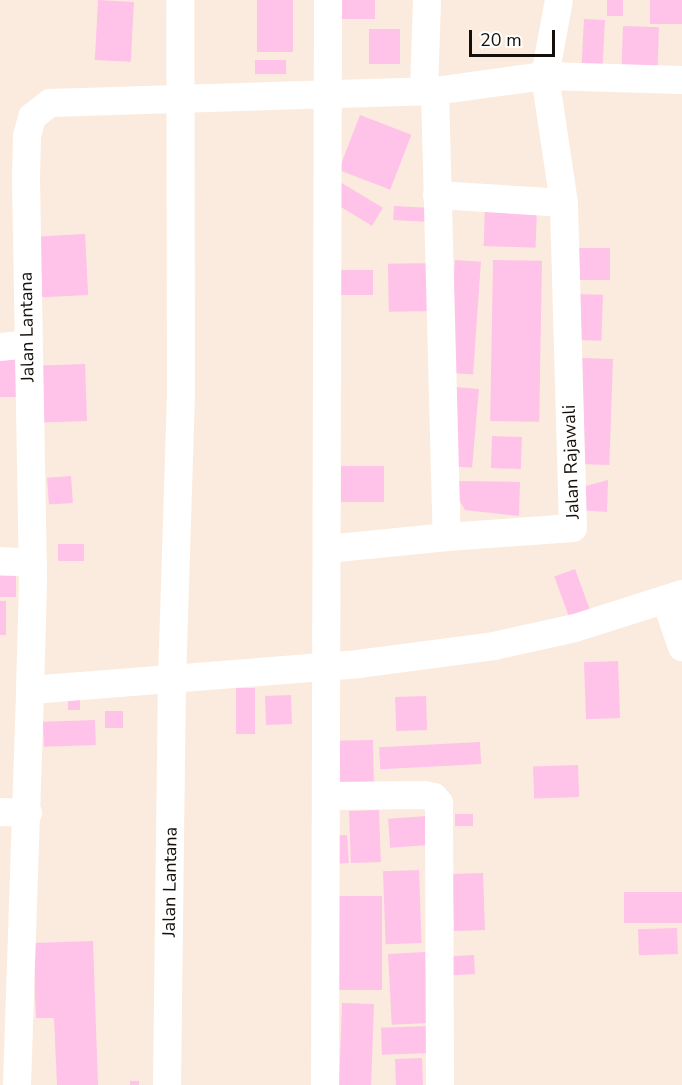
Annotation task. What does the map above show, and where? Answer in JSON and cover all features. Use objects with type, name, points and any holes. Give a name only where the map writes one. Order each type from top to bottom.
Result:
[{"type":"street","name":"Jalan Lantana","points":[[167,1085],[172,680],[181,396],[180,0]]},
{"type":"street","points":[[325,1085],[328,664],[328,0]]},
{"type":"street","points":[[327,549],[447,537],[438,195],[430,91],[427,0]]},
{"type":"street","name":"Jalan Rajawali","points":[[447,537],[573,528],[564,203],[546,76],[559,0]]},
{"type":"street","name":"Jalan Lantana","points":[[17,1085],[28,813],[33,562],[14,345],[27,136],[32,117],[50,103],[179,101],[430,91],[546,76],[682,80]]},
{"type":"street","points":[[438,195],[564,203]]},
{"type":"street","points":[[0,561],[33,562]]},
{"type":"street","points":[[30,690],[172,680],[494,646],[674,598],[682,647]]},
{"type":"street","points":[[326,796],[424,795],[434,796],[439,803],[440,1085]]},
{"type":"street","points":[[0,812],[28,813]]},
{"type":"building","points":[[98,0],[134,2],[131,62],[95,60]]},
{"type":"building","points":[[257,0],[293,0],[293,52],[257,52]]},
{"type":"building","points":[[332,0],[375,0],[375,19],[332,19]]},
{"type":"building","points":[[607,0],[623,0],[623,16],[607,16]]},
{"type":"building","points":[[650,0],[682,0],[682,24],[650,24]]},
{"type":"building","points":[[584,19],[605,20],[602,69],[581,68]]},
{"type":"building","points":[[623,26],[659,27],[657,71],[621,70]]},
{"type":"building","points":[[369,29],[400,29],[400,64],[369,64]]},
{"type":"building","points":[[255,60],[286,60],[286,74],[255,74]]},
{"type":"building","points":[[360,115],[411,135],[390,190],[339,170]]},
{"type":"building","points":[[340,182],[383,208],[372,226],[329,200]]},
{"type":"building","points":[[394,206],[436,208],[435,222],[393,220]]},
{"type":"building","points":[[485,206],[537,208],[536,248],[484,246]]},
{"type":"building","points":[[85,234],[88,295],[42,297],[39,236]]},
{"type":"building","points":[[575,248],[610,248],[610,280],[575,280]]},
{"type":"building","points":[[455,260],[481,262],[473,375],[447,373]]},
{"type":"building","points":[[493,260],[542,261],[539,422],[490,421]]},
{"type":"building","points":[[435,263],[436,311],[389,312],[388,264]]},
{"type":"building","points":[[341,270],[373,270],[373,295],[341,295]]},
{"type":"building","points":[[579,294],[603,295],[601,341],[577,340]]},
{"type":"building","points":[[581,358],[613,359],[609,465],[577,464]]},
{"type":"building","points":[[15,359],[17,397],[0,397],[0,360]]},
{"type":"building","points":[[85,364],[87,421],[34,423],[32,366]]},
{"type":"building","points":[[455,387],[479,389],[472,468],[448,466]]},
{"type":"building","points":[[492,436],[522,437],[521,469],[491,468]]},
{"type":"building","points":[[341,466],[384,466],[384,502],[341,502]]},
{"type":"building","points":[[71,476],[73,503],[49,505],[47,478]]},
{"type":"building","points":[[608,480],[607,512],[579,510],[582,487]]},
{"type":"building","points":[[457,481],[520,482],[519,516],[465,510],[457,496]]},
{"type":"building","points":[[58,544],[84,544],[84,561],[58,561]]},
{"type":"building","points":[[575,569],[590,610],[569,618],[554,577]]},
{"type":"building","points":[[0,576],[16,576],[16,597],[0,597]]},
{"type":"building","points":[[0,601],[6,601],[6,635],[0,635]]},
{"type":"building","points":[[618,661],[620,718],[586,719],[584,662]]},
{"type":"building","points":[[236,688],[255,688],[255,734],[236,734]]},
{"type":"building","points":[[68,695],[80,695],[80,710],[68,710]]},
{"type":"building","points":[[291,695],[292,724],[266,725],[265,696]]},
{"type":"building","points":[[426,696],[427,730],[396,731],[395,697]]},
{"type":"building","points":[[105,711],[123,711],[123,728],[105,728]]},
{"type":"building","points":[[95,720],[96,745],[44,747],[43,722]]},
{"type":"building","points":[[373,740],[374,782],[335,783],[334,741]]},
{"type":"building","points":[[480,742],[481,764],[380,769],[379,747]]},
{"type":"building","points":[[578,765],[579,797],[534,799],[533,767]]},
{"type":"building","points":[[379,810],[381,862],[351,863],[349,811]]},
{"type":"building","points":[[455,814],[473,814],[473,826],[455,826]]},
{"type":"building","points":[[427,816],[429,845],[390,848],[388,819]]},
{"type":"building","points":[[347,835],[349,863],[330,864],[328,836]]},
{"type":"building","points":[[419,870],[422,943],[386,944],[383,871]]},
{"type":"building","points":[[483,873],[485,930],[454,931],[452,874]]},
{"type":"building","points":[[624,892],[682,892],[682,923],[624,923]]},
{"type":"building","points":[[329,896],[382,896],[382,990],[329,990]]},
{"type":"building","points":[[677,928],[678,954],[639,955],[638,929]]},
{"type":"building","points":[[93,941],[98,1085],[57,1085],[54,1018],[36,1018],[33,943]]},
{"type":"building","points":[[425,952],[429,1023],[392,1025],[388,954]]},
{"type":"building","points":[[474,955],[475,974],[453,975],[452,956]]},
{"type":"building","points":[[342,1003],[374,1004],[371,1085],[339,1085]]},
{"type":"building","points":[[429,1026],[430,1053],[382,1055],[381,1028]]},
{"type":"building","points":[[422,1058],[423,1085],[396,1085],[395,1059]]},
{"type":"building","points":[[130,1081],[139,1081],[139,1085],[130,1085]]}]
